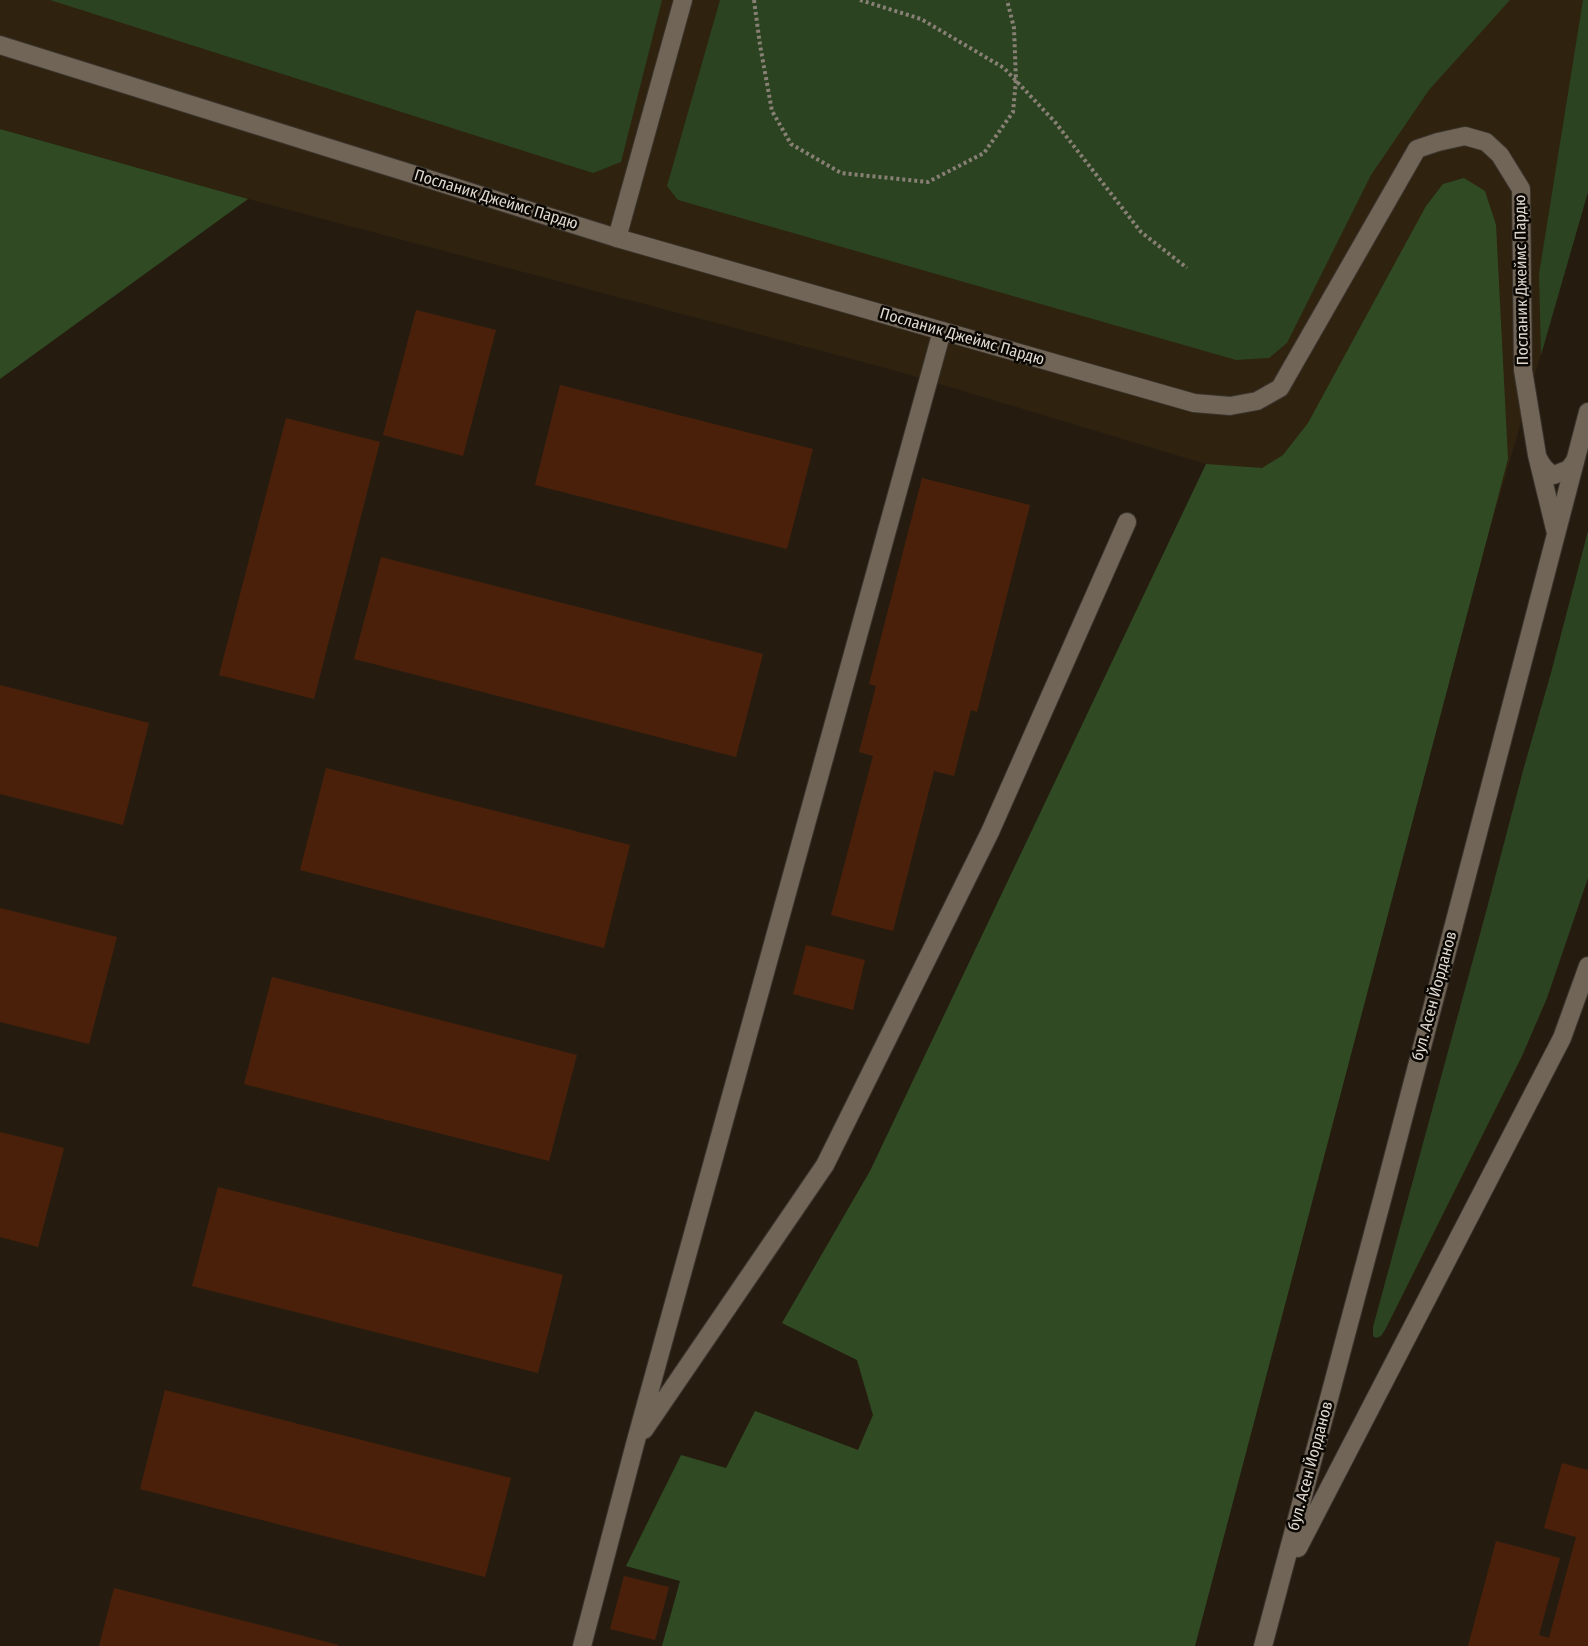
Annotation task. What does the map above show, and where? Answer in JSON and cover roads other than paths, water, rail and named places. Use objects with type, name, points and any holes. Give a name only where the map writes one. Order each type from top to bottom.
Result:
[{"type":"street","points":[[617,238],[683,0]]},
{"type":"street","name":"Посланик Джеймс Пардю","points":[[0,45],[617,238],[1194,403],[1230,406],[1257,401],[1280,388],[1417,149],[1464,136],[1486,142],[1500,155],[1521,189],[1523,370],[1537,457],[1556,533]]},
{"type":"street","points":[[582,1646],[635,1444],[942,331]]},
{"type":"street","name":"бул. Асен Йорданов","points":[[1263,1646],[1588,412]]},
{"type":"street","points":[[1537,457],[1544,469],[1554,476],[1569,469],[1575,461]]},
{"type":"street","points":[[635,1444],[825,1166],[990,832],[1127,522]]},
{"type":"street","name":"бул. Асен Йорданов","points":[[1281,1579],[1562,1038],[1588,966]]}]
